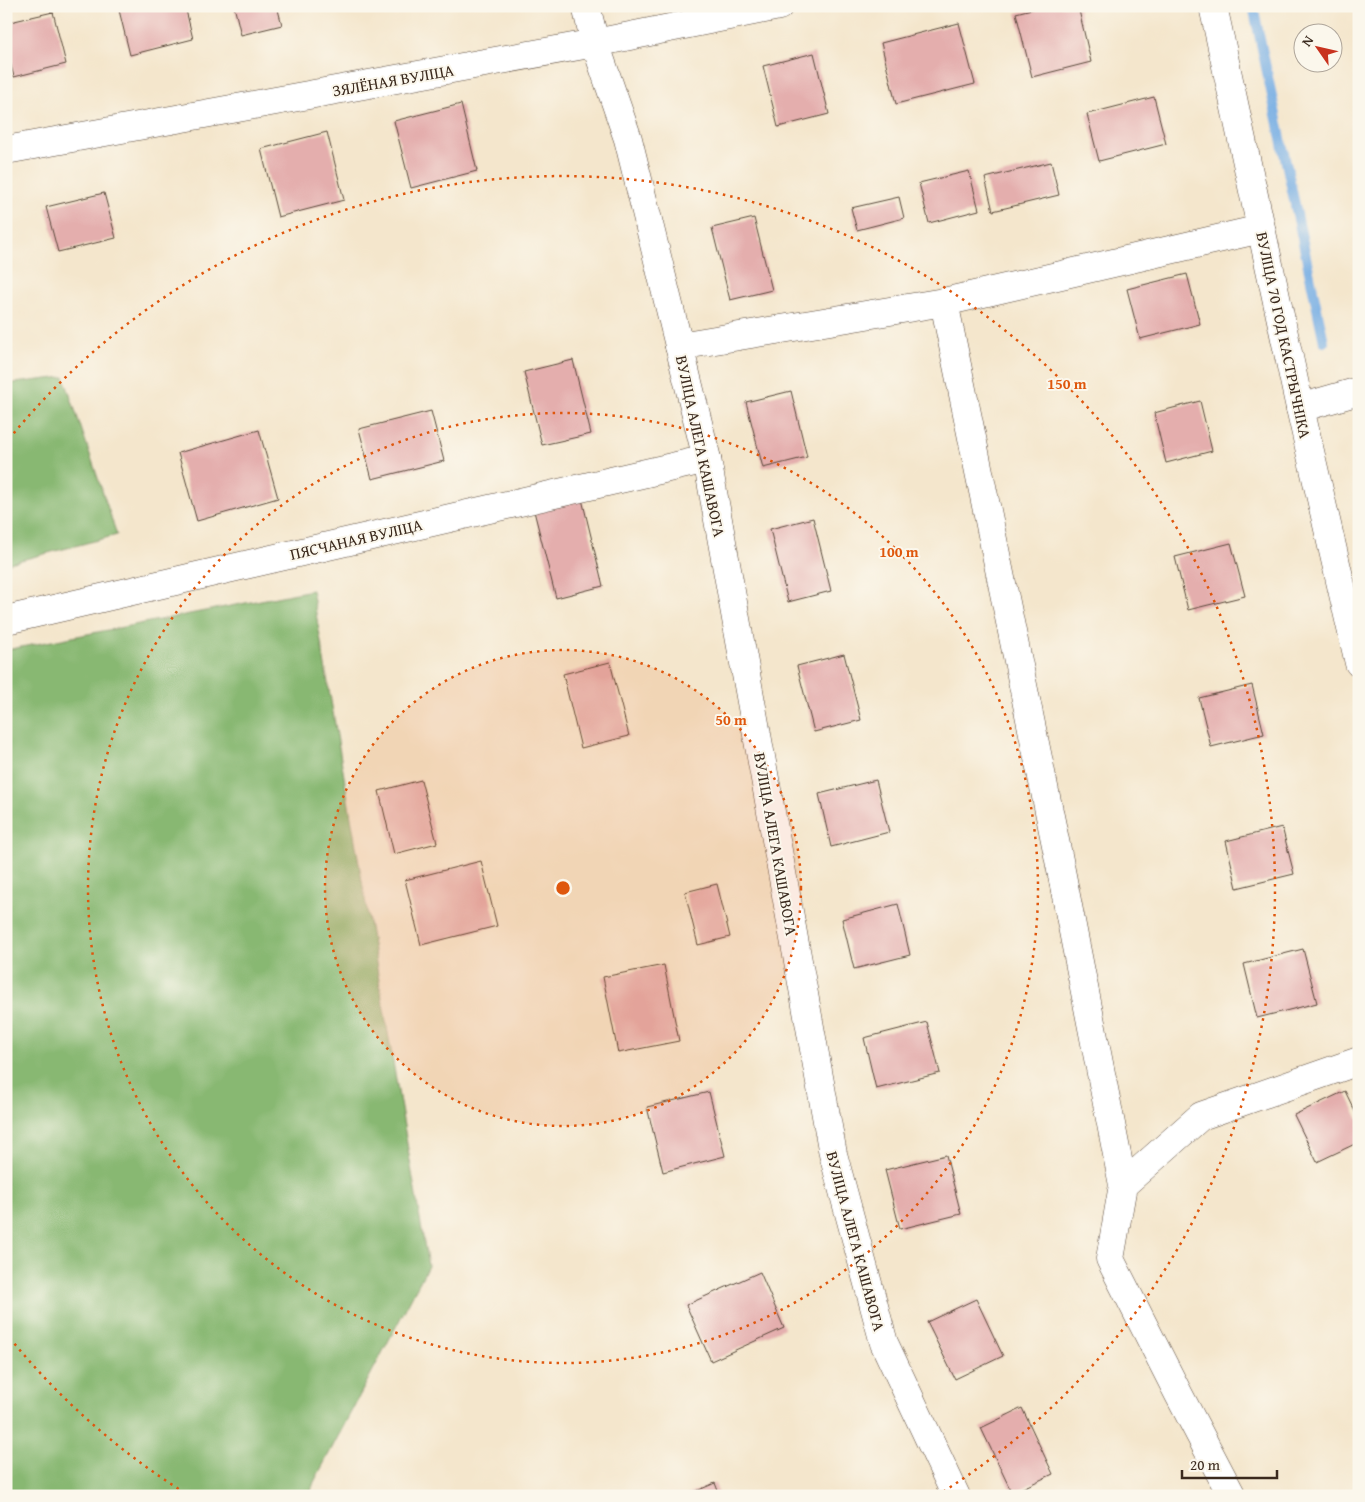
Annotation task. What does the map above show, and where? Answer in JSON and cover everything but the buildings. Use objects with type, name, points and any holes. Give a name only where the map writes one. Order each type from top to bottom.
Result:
[{"type":"street","name":"ВУЛІЦА АЛЕГА КАШАВОГА","points":[[586,6],[595,43],[628,139],[706,459],[832,1154],[884,1343],[956,1496]]},
{"type":"street","name":"ЗЯЛЁНАЯ ВУЛІЦА","points":[[6,150],[595,43],[778,6]]},
{"type":"street","name":"ВУЛІЦА 70 ГОД КАСТРЫЧНІКА","points":[[1213,6],[1300,408],[1359,663]]},
{"type":"street","points":[[679,346],[944,302],[1261,230]]},
{"type":"street","points":[[944,302],[1057,850],[1123,1186],[1110,1259],[1232,1496]]},
{"type":"street","points":[[1300,408],[1359,392]]},
{"type":"street","name":"ПЯСЧАНАЯ ВУЛІЦА","points":[[6,620],[706,459]]},
{"type":"street","points":[[1123,1186],[1201,1116],[1359,1061]]},
{"type":"green space","points":[[64,377],[117,535],[6,564],[6,384]]},
{"type":"green space","points":[[312,590],[428,1266],[314,1482],[309,1496],[6,1496],[6,650]]},
{"type":"waterway","points":[[1253,6],[1324,342]]}]
